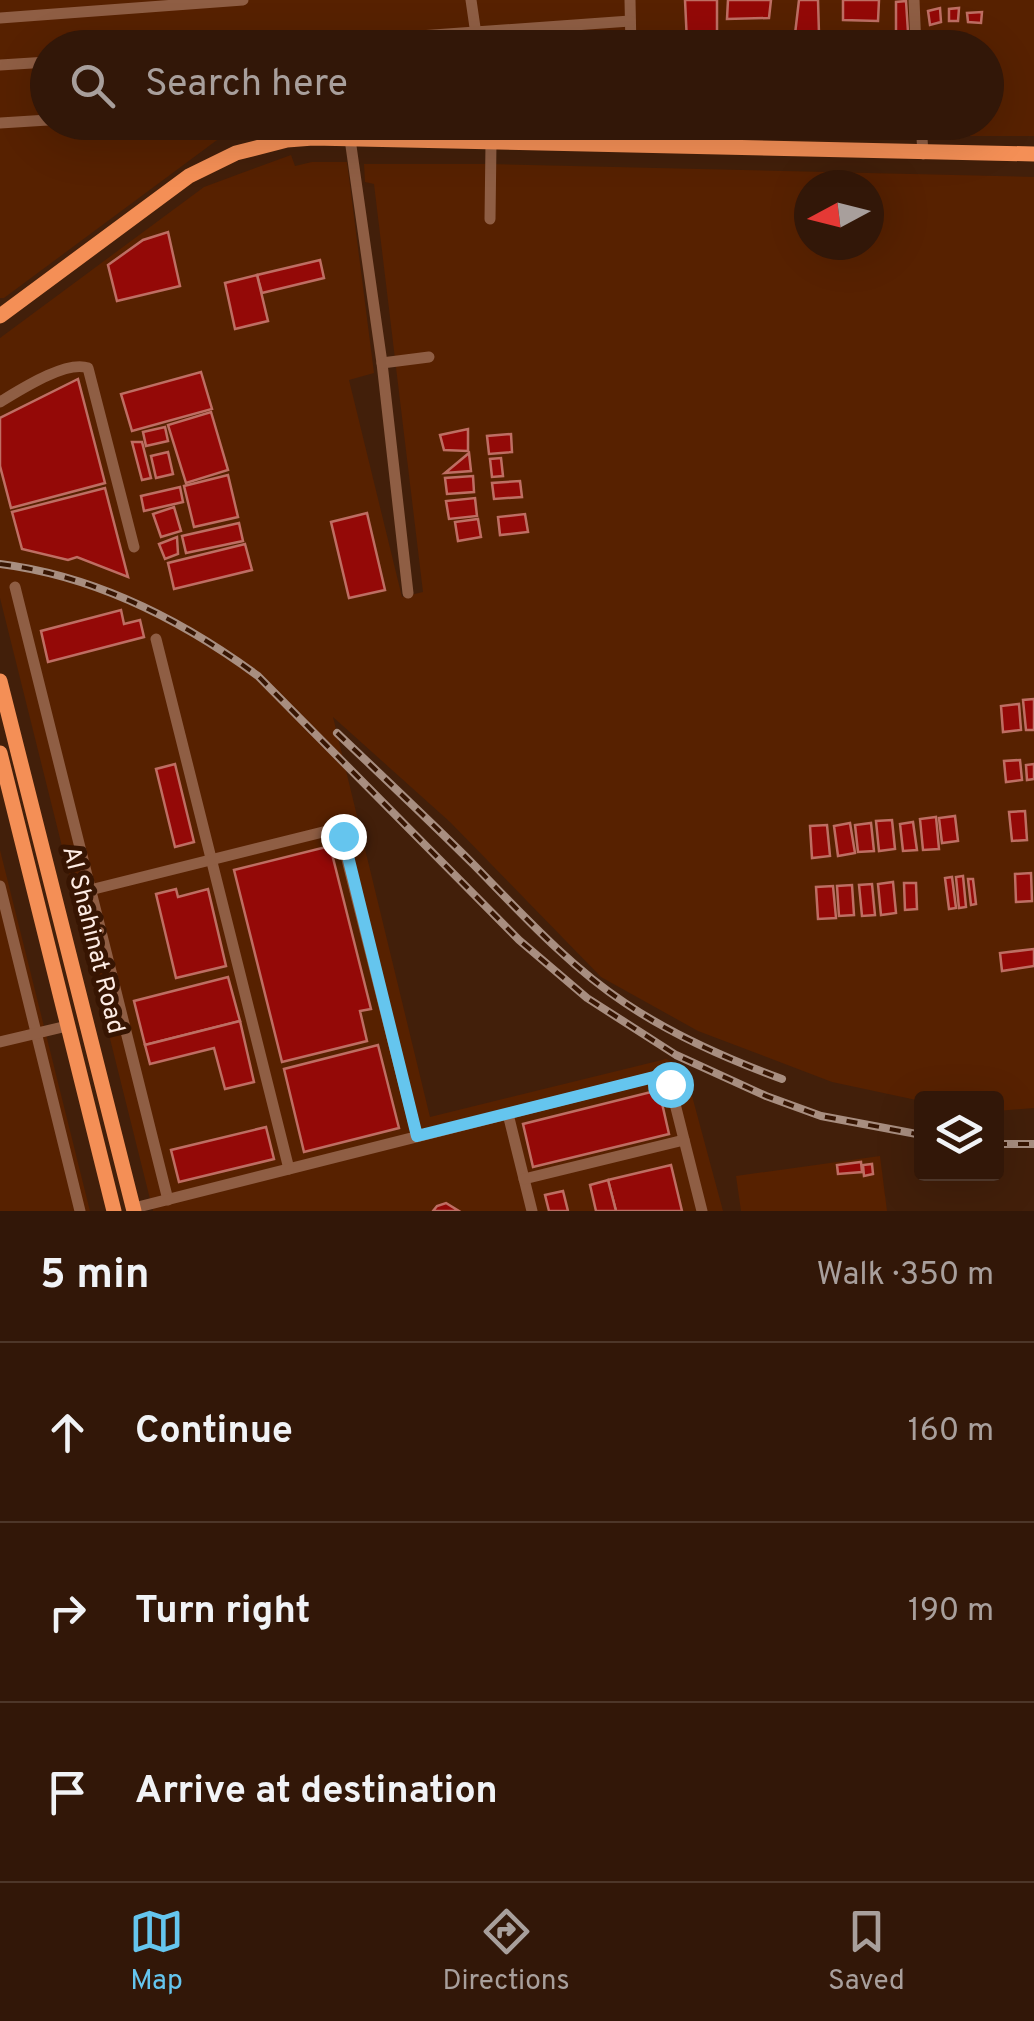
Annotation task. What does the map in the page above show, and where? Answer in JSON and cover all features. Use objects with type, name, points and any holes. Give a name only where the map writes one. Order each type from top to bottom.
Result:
[{"type":"main road","points":[[0,316],[189,176],[249,149],[287,140]]},
{"type":"main road","points":[[385,140],[1034,154]]},
{"type":"main road","name":"Al Shahinat Road","points":[[0,680],[134,1210]]},
{"type":"main road","name":"Al Shahinat Road","points":[[0,753],[114,1211]]},
{"type":"main road","points":[[27,861],[35,853],[44,856]]},
{"type":"main road","points":[[90,1117],[98,1118],[109,1110]]},
{"type":"main road","points":[[104,1172],[114,1164],[122,1164]]},
{"type":"street","points":[[0,18],[243,0]]},
{"type":"street","points":[[471,0],[476,30]]},
{"type":"street","points":[[630,0],[630,30]]},
{"type":"street","points":[[914,0],[915,30]]},
{"type":"street","points":[[507,30],[630,22]]},
{"type":"street","points":[[0,65],[30,63]]},
{"type":"street","points":[[0,123],[30,121]]},
{"type":"street","points":[[350,140],[382,363],[408,592]]},
{"type":"street","points":[[489,140],[490,218]]},
{"type":"street","points":[[922,140],[923,154]]},
{"type":"street","points":[[382,363],[429,357]]},
{"type":"street","points":[[0,402],[48,376],[80,365],[88,368],[134,547]]},
{"type":"street","points":[[14,587],[168,1200]]},
{"type":"street","points":[[156,639],[290,1169]]},
{"type":"street","points":[[90,890],[331,830],[340,832],[417,1136]]},
{"type":"street","points":[[0,886],[80,1211]]},
{"type":"street","points":[[0,1042],[68,1026]]},
{"type":"street","points":[[134,1210],[658,1076],[670,1084],[702,1211]]},
{"type":"street","points":[[508,1114],[532,1211]]},
{"type":"street","points":[[524,1179],[684,1140]]},
{"type":"shaded area","points":[[0,0],[1034,0],[1034,136],[1004,136],[1004,30],[30,30],[30,140],[217,140],[0,298]]},
{"type":"shaded area","points":[[291,155],[295,166],[347,162],[374,373],[349,380],[402,597],[423,592],[374,184],[365,182],[364,164],[794,171],[794,260],[884,260],[884,173],[1034,177],[1034,1108],[1004,1110],[1004,1091],[914,1091],[914,1100],[832,1082],[698,1031],[601,977],[450,822],[333,717],[430,1117],[666,1059],[684,1066],[723,1211],[153,1211],[0,598],[0,338],[204,187]]},
{"type":"shaded area","points":[[0,850],[90,1211],[0,1211]]},
{"type":"shaded area","points":[[880,1156],[887,1211],[741,1211],[736,1176]]},
{"type":"building","points":[[685,0],[717,0],[717,30],[686,30]]},
{"type":"building","points":[[728,0],[771,0],[769,18],[727,19]]},
{"type":"building","points":[[799,0],[818,0],[819,30],[795,30]]},
{"type":"building","points":[[843,0],[879,0],[878,21],[843,20]]},
{"type":"building","points":[[906,1],[908,30],[896,30],[896,2]]},
{"type":"building","points":[[940,8],[941,22],[930,25],[928,11]]},
{"type":"building","points":[[959,8],[958,21],[949,21],[949,9]]},
{"type":"building","points":[[982,12],[981,23],[968,22],[967,13]]},
{"type":"building","points":[[168,232],[180,286],[117,301],[108,265],[143,240]]},
{"type":"building","points":[[320,260],[324,278],[262,293],[257,275]]},
{"type":"building","points":[[257,275],[268,321],[235,329],[225,283]]},
{"type":"building","points":[[201,372],[212,409],[132,431],[121,394]]},
{"type":"building","points":[[78,379],[105,483],[11,508],[0,466],[0,418]]},
{"type":"building","points":[[211,412],[228,470],[186,483],[168,425]]},
{"type":"building","points":[[165,427],[168,441],[146,446],[143,432]]},
{"type":"building","points":[[468,429],[468,451],[444,450],[440,435]]},
{"type":"building","points":[[511,434],[512,452],[489,454],[487,436]]},
{"type":"building","points":[[132,442],[142,442],[151,478],[142,480]]},
{"type":"building","points":[[168,452],[173,474],[156,478],[151,456]]},
{"type":"building","points":[[469,453],[471,471],[445,473]]},
{"type":"building","points":[[501,458],[503,476],[492,477],[490,459]]},
{"type":"building","points":[[228,475],[238,517],[194,527],[184,486]]},
{"type":"building","points":[[473,476],[474,492],[447,494],[445,478]]},
{"type":"building","points":[[520,481],[522,497],[494,499],[492,483]]},
{"type":"building","points":[[180,487],[183,502],[144,511],[141,496]]},
{"type":"building","points":[[105,488],[128,577],[77,557],[68,560],[22,549],[12,512]]},
{"type":"building","points":[[475,498],[477,516],[449,519],[446,501]]},
{"type":"building","points":[[174,507],[181,531],[161,537],[153,514]]},
{"type":"building","points":[[367,513],[385,590],[349,598],[331,522]]},
{"type":"building","points":[[525,514],[528,532],[500,535],[498,517]]},
{"type":"building","points":[[478,519],[481,537],[458,541],[455,522]]},
{"type":"building","points":[[239,523],[243,541],[186,553],[182,536]]},
{"type":"building","points":[[177,537],[178,554],[165,559],[159,544]]},
{"type":"building","points":[[245,544],[252,570],[174,589],[168,563]]},
{"type":"building","points":[[121,610],[124,624],[140,620],[144,637],[48,662],[41,631]]},
{"type":"building","points":[[1034,699],[1034,730],[1026,730],[1023,700]]},
{"type":"building","points":[[1019,704],[1021,730],[1003,732],[1001,706]]},
{"type":"building","points":[[1020,760],[1022,780],[1006,782],[1004,761]]},
{"type":"building","points":[[175,764],[194,842],[175,847],[156,769]]},
{"type":"building","points":[[1034,764],[1034,779],[1027,780],[1026,765]]},
{"type":"building","points":[[1025,811],[1027,840],[1012,841],[1009,812]]},
{"type":"building","points":[[955,816],[958,841],[942,843],[939,818]]},
{"type":"building","points":[[936,817],[939,849],[923,850],[920,819]]},
{"type":"building","points":[[892,820],[895,849],[879,851],[876,821]]},
{"type":"building","points":[[913,822],[917,850],[903,851],[900,824]]},
{"type":"building","points":[[850,823],[855,853],[838,856],[834,826]]},
{"type":"building","points":[[871,823],[874,851],[858,852],[855,825]]},
{"type":"building","points":[[827,825],[830,856],[812,858],[810,826]]},
{"type":"building","points":[[330,846],[371,1009],[360,1011],[367,1041],[282,1062],[234,870]]},
{"type":"building","points":[[1031,873],[1032,901],[1016,902],[1015,874]]},
{"type":"building","points":[[963,876],[966,907],[959,908],[956,877]]},
{"type":"building","points":[[952,877],[956,908],[949,909],[945,878]]},
{"type":"building","points":[[968,879],[973,879],[976,904],[971,905]]},
{"type":"building","points":[[893,882],[896,913],[881,915],[878,884]]},
{"type":"building","points":[[904,883],[916,883],[917,909],[905,910]]},
{"type":"building","points":[[872,884],[875,915],[862,916],[859,885]]},
{"type":"building","points":[[852,885],[854,915],[839,916],[837,886]]},
{"type":"building","points":[[833,886],[836,918],[818,919],[816,887]]},
{"type":"building","points":[[176,889],[178,897],[208,889],[226,966],[176,978],[156,894]]},
{"type":"building","points":[[1034,949],[1034,966],[1002,971],[1000,953]]},
{"type":"building","points":[[228,977],[240,1021],[145,1045],[134,1001]]},
{"type":"building","points":[[240,1021],[254,1082],[225,1089],[214,1048],[150,1064],[145,1045]]},
{"type":"building","points":[[378,1045],[399,1128],[304,1152],[284,1069]]},
{"type":"building","points":[[659,1090],[669,1134],[533,1167],[523,1124]]},
{"type":"building","points":[[266,1127],[274,1159],[179,1182],[171,1150]]},
{"type":"building","points":[[861,1162],[862,1172],[838,1174],[837,1165]]},
{"type":"building","points":[[872,1164],[873,1174],[864,1176],[863,1165]]},
{"type":"building","points":[[671,1165],[682,1211],[616,1211],[608,1180]]},
{"type":"building","points":[[608,1180],[616,1211],[596,1211],[590,1185]]},
{"type":"building","points":[[563,1191],[568,1211],[549,1211],[545,1195]]},
{"type":"building","points":[[446,1203],[459,1211],[433,1211],[437,1206]]},
{"type":"railway","points":[[0,564],[70,579],[136,604],[199,637],[258,676],[519,940],[587,998],[676,1055],[821,1116],[914,1133]]},
{"type":"railway","points":[[337,733],[584,973],[682,1036],[782,1079]]},
{"type":"railway","points":[[1004,1144],[1034,1144]]},
{"type":"route","points":[[343,836],[417,1136],[658,1076],[670,1084]]}]
